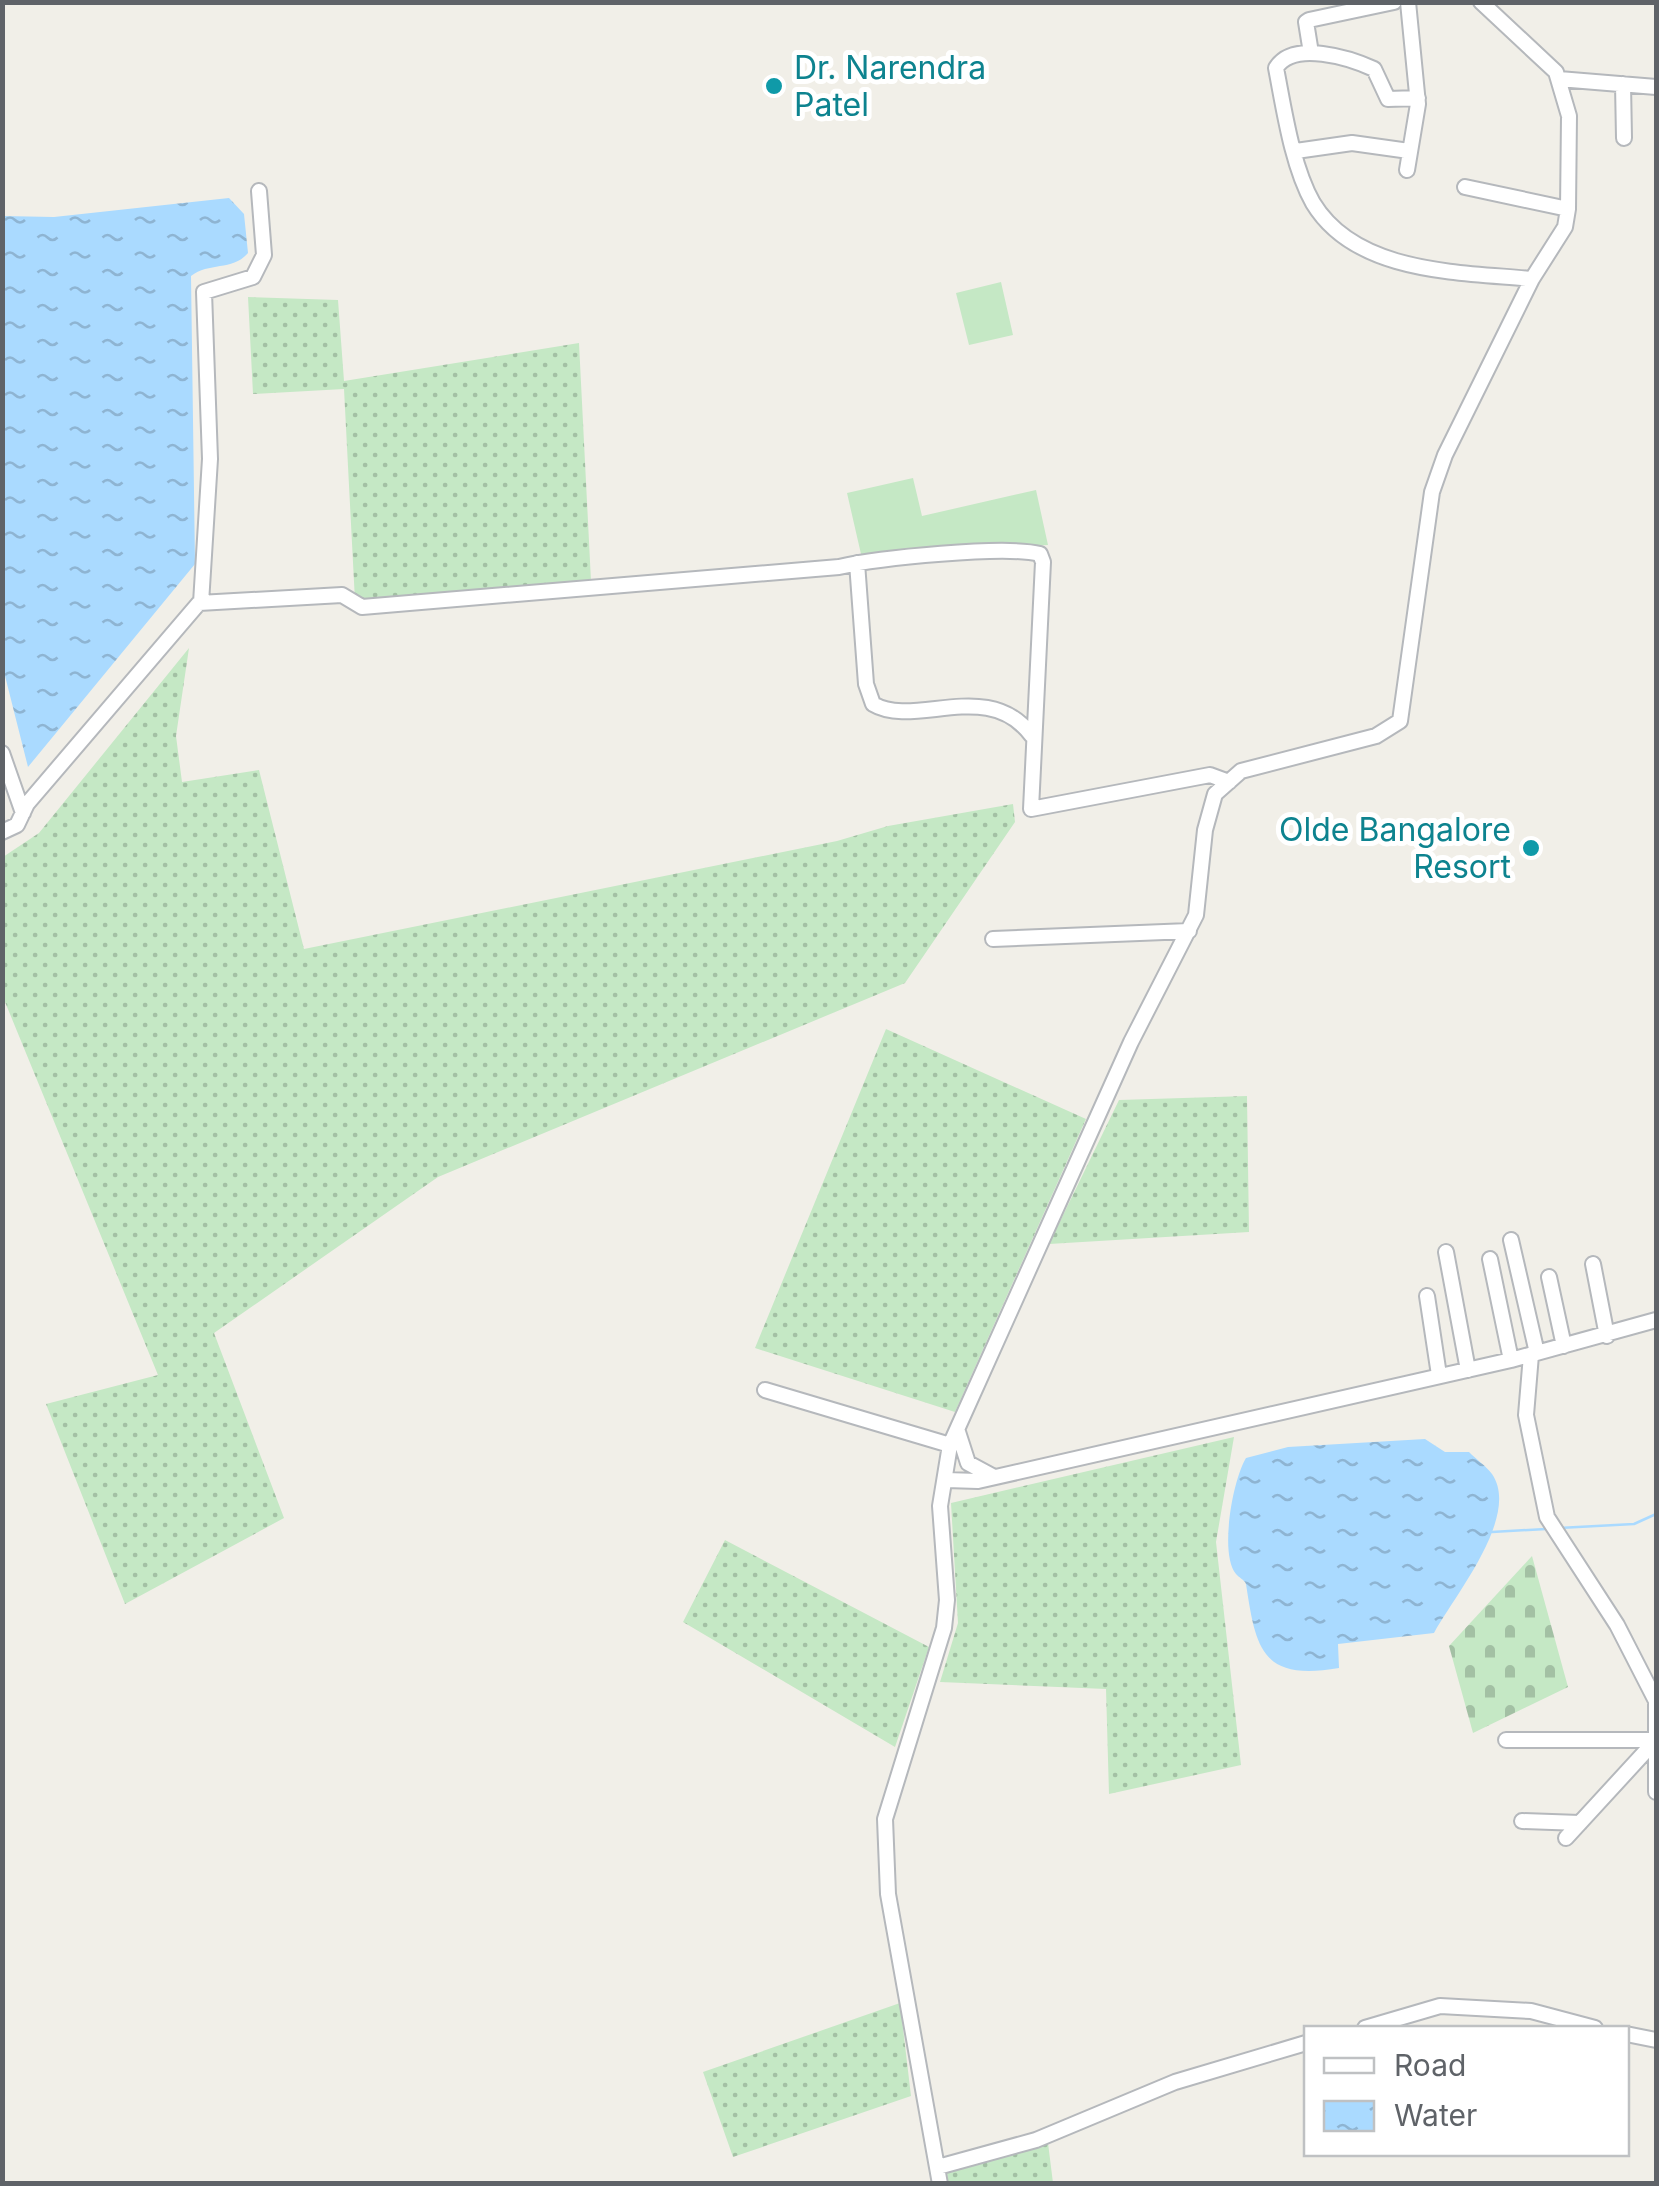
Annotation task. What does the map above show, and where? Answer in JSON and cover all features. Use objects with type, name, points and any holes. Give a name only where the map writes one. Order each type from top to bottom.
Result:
[{"type":"street","points":[[1311,53],[1306,22],[1394,2]]},
{"type":"street","points":[[1408,2],[1418,98],[1408,170]]},
{"type":"street","points":[[1304,2044],[1175,2082],[939,2176],[888,1894],[885,1819],[944,1628],[940,1506],[950,1446],[1131,1042],[1196,915],[1205,830],[1215,794],[1241,771],[1376,736],[1400,720],[1432,492],[1445,456],[1532,280],[1565,228],[1569,116],[1558,80],[1523,38],[1487,12],[1481,2]]},
{"type":"street","points":[[1418,98],[1393,102],[1374,69],[1311,53],[1286,59],[1276,68],[1312,200],[1329,224],[1352,240],[1420,268],[1532,280]]},
{"type":"street","points":[[1558,80],[1656,87]]},
{"type":"street","points":[[1623,84],[1624,138]]},
{"type":"street","points":[[1296,151],[1352,143],[1409,151]]},
{"type":"street","points":[[1465,187],[1568,209]]},
{"type":"street","points":[[2,832],[17,825],[201,603],[210,459],[204,292],[253,277],[264,255],[259,191]]},
{"type":"street","points":[[201,603],[342,595],[362,607],[857,563],[1040,554],[1042,616],[1032,736],[1032,809],[1210,775],[1229,782]]},
{"type":"street","points":[[857,563],[866,684],[873,704],[892,710],[953,704],[1005,713],[1018,718],[1032,736]]},
{"type":"street","points":[[2,753],[24,812]]},
{"type":"street","points":[[993,939],[1188,930]]},
{"type":"street","points":[[1511,1240],[1534,1354],[1526,1416],[1547,1517],[1617,1625],[1656,1701],[1656,1792]]},
{"type":"street","points":[[1446,1252],[1468,1370]]},
{"type":"street","points":[[1490,1259],[1511,1360]]},
{"type":"street","points":[[1593,1264],[1606,1336]]},
{"type":"street","points":[[1549,1276],[1564,1346]]},
{"type":"street","points":[[1427,1296],[1440,1376]]},
{"type":"street","points":[[946,1480],[995,1477],[1511,1360],[1656,1320]]},
{"type":"street","points":[[764,1390],[950,1446]]},
{"type":"street","points":[[959,1425],[964,1457],[980,1472],[995,1477]]},
{"type":"street","points":[[1506,1740],[1656,1740]]},
{"type":"street","points":[[1566,1838],[1656,1740]]},
{"type":"street","points":[[1522,1822],[1580,1823]]},
{"type":"street","points":[[1371,2026],[1440,2006],[1530,2011],[1587,2026]]},
{"type":"street","points":[[1629,2035],[1656,2040]]},
{"type":"green space","points":[[1001,282],[1013,335],[969,345],[956,293]]},
{"type":"green space","points":[[248,297],[338,300],[344,381],[579,343],[591,581],[355,601],[344,389],[253,394]]},
{"type":"green space","points":[[913,478],[922,516],[1036,490],[1048,545],[861,554],[847,493]]},
{"type":"green space","points":[[189,648],[176,736],[182,782],[259,770],[304,949],[837,841],[888,826],[1013,804],[1015,822],[905,983],[438,1177],[214,1333],[284,1518],[125,1604],[46,1404],[158,1375],[3,997],[3,857],[39,833]]},
{"type":"green space","points":[[886,1029],[1086,1119],[955,1412],[755,1348]]},
{"type":"green space","points":[[1247,1096],[1249,1232],[1049,1244],[1119,1100]]},
{"type":"green space","points":[[1234,1437],[1216,1542],[1241,1765],[1109,1794],[1106,1689],[940,1682],[958,1623],[951,1503]]},
{"type":"green space","points":[[725,1540],[929,1647],[895,1747],[683,1622]]},
{"type":"green space","points":[[1532,1556],[1568,1687],[1473,1733],[1449,1646]]},
{"type":"green space","points":[[900,2003],[911,2096],[733,2157],[703,2072]]},
{"type":"green space","points":[[1048,2143],[1053,2183],[948,2183],[947,2173]]},
{"type":"water","points":[[229,198],[244,214],[248,253],[235,262],[191,276],[195,564],[28,767],[2,664],[3,216],[54,217]]},
{"type":"water","points":[[1425,1439],[1445,1452],[1469,1452],[1492,1474],[1499,1491],[1492,1533],[1434,1633],[1338,1644],[1339,1668],[1313,1671],[1278,1665],[1260,1643],[1246,1584],[1231,1564],[1228,1534],[1233,1499],[1246,1458],[1288,1447]]},
{"type":"waterway","points":[[1559,1528],[1634,1524],[1656,1514]]},
{"type":"waterway","points":[[1492,1532],[1546,1529]]},
{"type":"place","name":"Dr. Narendra Patel","points":[[774,86]]},
{"type":"place","name":"Olde Bangalore Resort","points":[[1531,848]]}]
